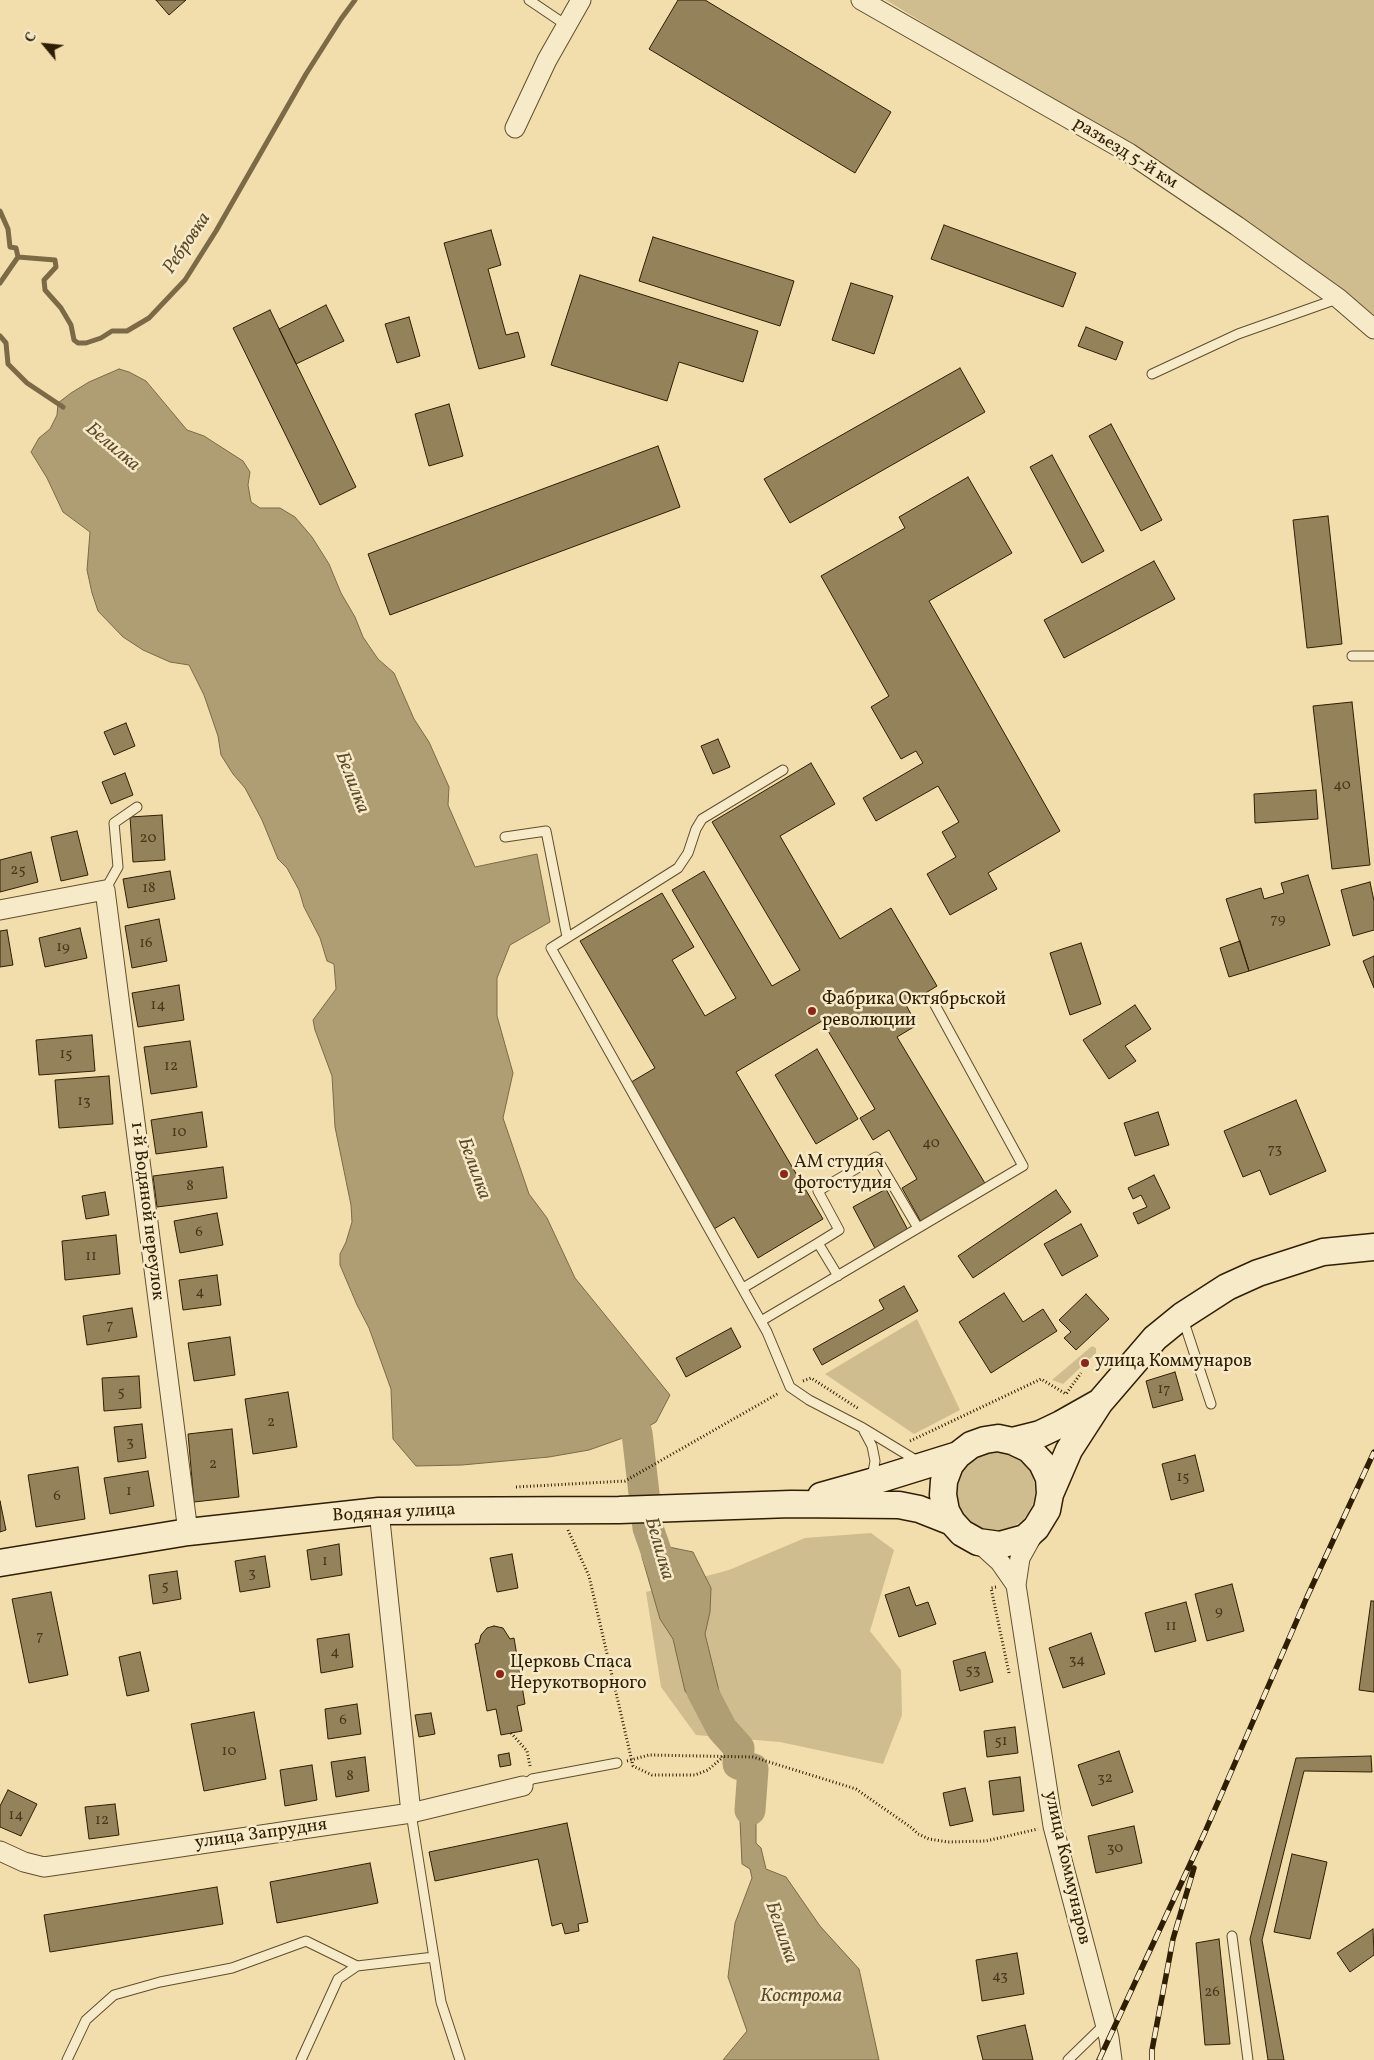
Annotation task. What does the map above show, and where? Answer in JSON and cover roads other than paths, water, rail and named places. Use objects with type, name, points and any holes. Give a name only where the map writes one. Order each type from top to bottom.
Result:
[{"type":"street","points":[[515,128],[547,60],[582,0]]},
{"type":"street","name":"разъезд 5-й км","points":[[862,0],[1129,153],[1237,226],[1338,298],[1374,329]]},
{"type":"street","points":[[0,910],[105,890]]},
{"type":"street","name":"1-й Водяной переулок","points":[[105,890],[188,1532]]},
{"type":"street","points":[[1016,1585],[1020,1558],[1047,1510],[1050,1494],[1069,1450],[1100,1402],[1155,1338],[1182,1316],[1227,1287],[1258,1273],[1323,1252],[1374,1247]]},
{"type":"street","points":[[1012,1441],[1040,1434],[1100,1402]]},
{"type":"street","points":[[1016,1585],[1000,1562],[978,1542],[962,1533],[952,1522],[946,1511],[943,1496],[944,1481],[950,1465],[958,1455],[971,1445],[998,1438],[1012,1441],[1029,1449],[1042,1463],[1049,1478],[1050,1494]]},
{"type":"street","points":[[791,1504],[958,1455]]},
{"type":"street","points":[[791,1504],[899,1505],[919,1509],[952,1522]]},
{"type":"street","name":"Водяная улица","points":[[0,1563],[188,1532],[379,1511],[619,1510],[791,1504]]},
{"type":"street","points":[[379,1511],[411,1813]]},
{"type":"street","points":[[978,1542],[1000,1546],[1025,1538],[1036,1528]]},
{"type":"street","name":"улица Коммунаров","points":[[1016,1585],[1053,1826],[1105,2024],[1112,2060]]},
{"type":"street","name":"улица Запрудня","points":[[0,1852],[24,1862],[44,1867],[411,1813],[527,1783]]},
{"type":"lane","points":[[529,0],[566,25]]},
{"type":"lane","points":[[1152,374],[1238,334],[1338,298]]},
{"type":"lane","points":[[1352,656],[1374,656]]},
{"type":"lane","points":[[783,770],[702,819],[696,829],[688,853],[678,868],[550,948],[743,1288],[761,1321],[790,1387],[809,1400],[863,1428],[924,1466]]},
{"type":"lane","points":[[105,890],[118,867],[114,823],[137,807]]},
{"type":"lane","points":[[505,837],[546,831],[567,937]]},
{"type":"lane","points":[[761,1321],[1023,1166],[935,1005]]},
{"type":"lane","points":[[743,1288],[839,1230],[818,1191],[876,1157],[918,1228]]},
{"type":"lane","points":[[818,1243],[838,1276]]},
{"type":"lane","points":[[1182,1316],[1211,1404]]},
{"type":"lane","points":[[863,1428],[872,1446],[875,1461],[871,1482]]},
{"type":"lane","points":[[527,1783],[616,1763]]},
{"type":"lane","points":[[411,1813],[441,2002],[460,2060]]},
{"type":"lane","points":[[1232,1936],[1248,2060]]},
{"type":"lane","points":[[67,2060],[86,2020],[114,1995],[160,1982],[232,1968],[306,1941],[357,1966]]},
{"type":"lane","points":[[301,2060],[338,1979],[357,1966],[434,1957]]},
{"type":"lane","points":[[1068,2060],[1105,2024]]},
{"type":"water","points":[[119,369],[146,381],[187,430],[204,436],[243,461],[250,472],[248,485],[251,502],[260,508],[280,508],[295,517],[312,537],[329,564],[363,637],[378,659],[394,673],[414,719],[429,742],[449,787],[448,805],[475,867],[537,854],[550,922],[510,945],[497,978],[497,1016],[513,1073],[503,1118],[529,1194],[547,1218],[575,1278],[670,1395],[656,1422],[637,1433],[589,1450],[549,1457],[462,1465],[416,1466],[393,1439],[391,1389],[369,1328],[340,1265],[340,1254],[352,1222],[351,1205],[335,1127],[332,1076],[313,1020],[336,989],[334,964],[327,961],[320,938],[304,907],[299,890],[287,868],[278,859],[262,820],[245,788],[221,755],[218,736],[204,695],[189,665],[170,662],[143,650],[123,637],[98,611],[87,570],[90,532],[63,512],[47,478],[31,452],[39,438],[50,429],[57,415],[58,403],[89,382]]},
{"type":"water","points":[[648,1528],[664,1546],[693,1552],[711,1588],[710,1612],[705,1634],[720,1695],[722,1729],[685,1691],[673,1639],[660,1619],[642,1557],[642,1530]]},
{"type":"water","name":"Кострома","points":[[753,1769],[762,1781],[756,1816],[756,1843],[761,1848],[766,1869],[786,1877],[820,1926],[859,1969],[879,2060],[723,2060],[747,2031],[728,1977],[735,1923],[752,1878],[750,1869],[742,1864],[740,1820],[742,1800]]},
{"type":"waterway","name":"Ребровка","points":[[18,257],[55,260],[56,267],[44,280],[45,290],[61,308],[71,325],[74,340],[78,343],[86,343],[101,338],[112,331],[127,331],[149,318],[185,280],[216,231],[306,74],[355,0]]},
{"type":"waterway","name":"Белилка","points":[[0,211],[8,229],[10,247],[16,248],[18,257],[0,283]]},
{"type":"waterway","name":"Белилка","points":[[0,336],[6,343],[8,364],[27,383],[63,407]]},
{"type":"waterway","name":"Белилка","points":[[609,1401],[637,1433],[648,1528],[662,1568]]},
{"type":"waterway","name":"Белилка","points":[[702,1691],[722,1729],[739,1748],[738,1764],[753,1769],[750,1810]]},
{"type":"railway","points":[[1099,2060],[1205,1832],[1307,1597],[1374,1452]]},
{"type":"railway","points":[[1152,2060],[1152,2050],[1173,1939],[1194,1868]]},
{"type":"place","name":"Фабрика Октябрьской революции","points":[[812,1011]]},
{"type":"place","name":"АМ студия фотостудия","points":[[784,1174]]},
{"type":"place","name":"улица Коммунаров","points":[[1085,1363]]},
{"type":"place","name":"Церковь Спаса Нерукотворного","points":[[500,1674]]}]
